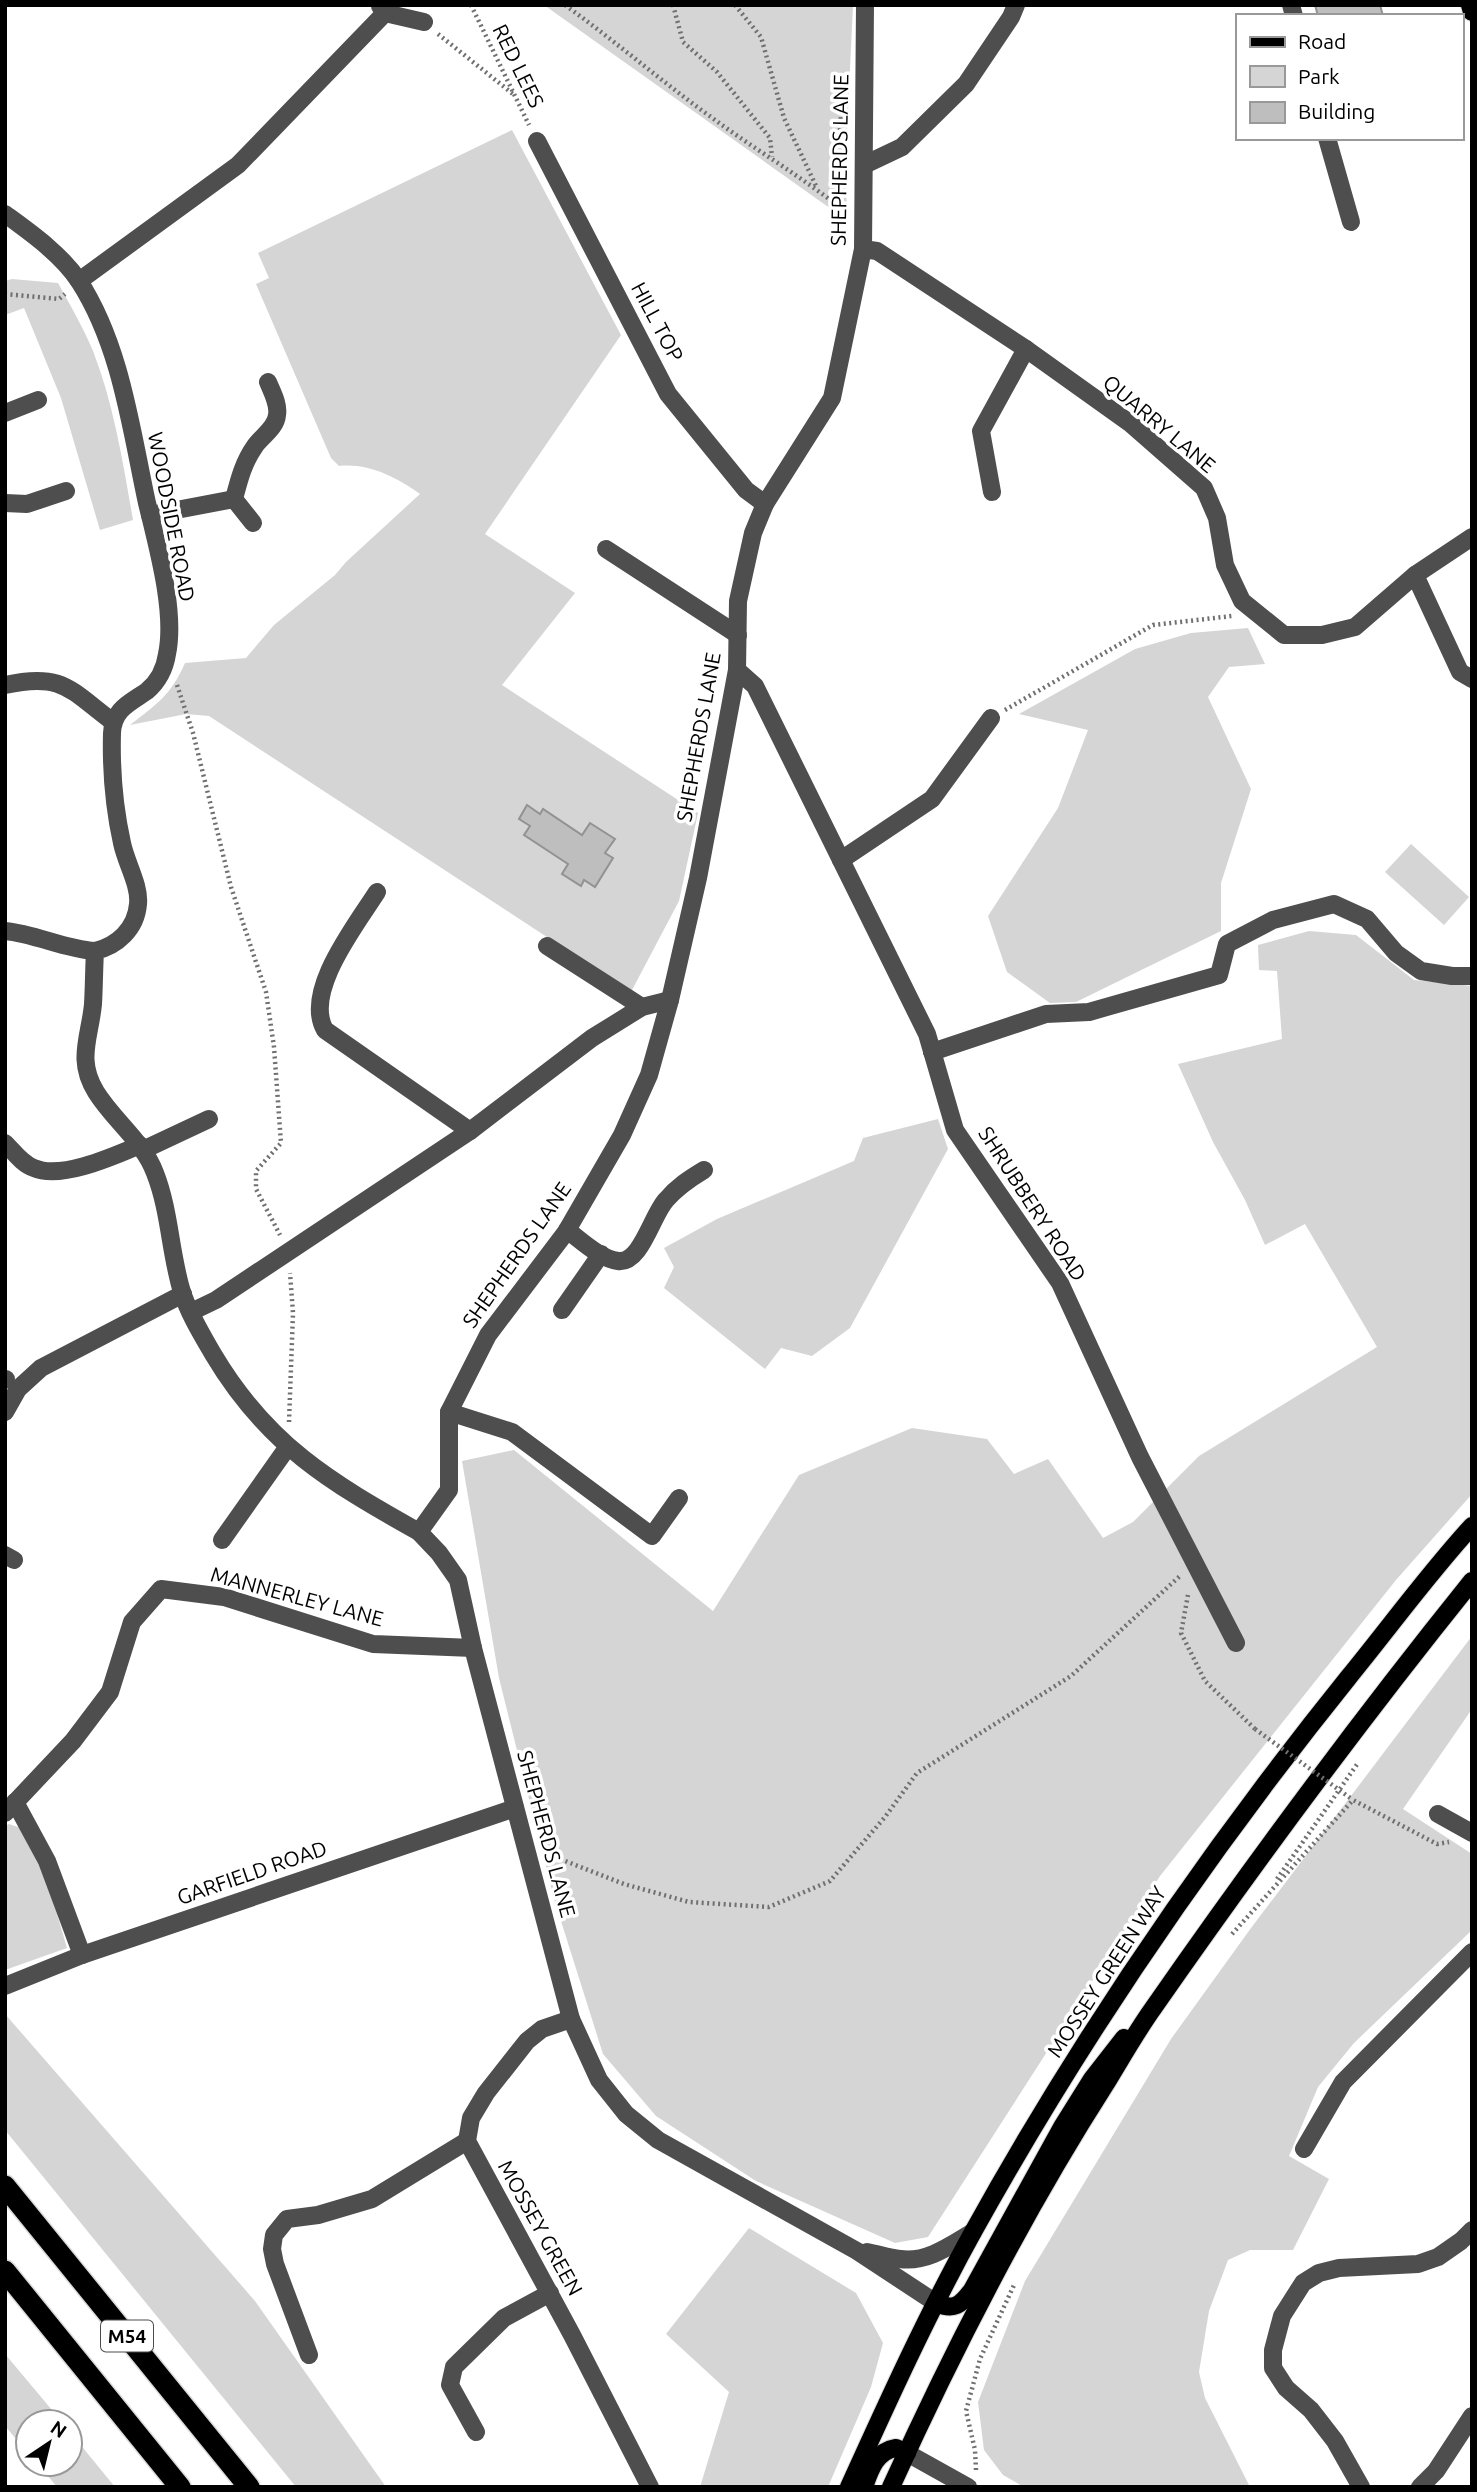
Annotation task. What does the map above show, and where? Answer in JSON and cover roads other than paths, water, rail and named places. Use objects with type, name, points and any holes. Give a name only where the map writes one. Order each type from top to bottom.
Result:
[{"type":"highway","name":"M54","points":[[5,2186],[249,2487]]},
{"type":"highway","name":"M54","points":[[5,2271],[180,2487]]},
{"type":"main road","points":[[1470,5],[1472,12]]},
{"type":"main road","name":"MOSSEY GREEN WAY","points":[[849,2487],[936,2302],[973,2232],[1026,2140],[1153,1939],[1277,1766],[1472,1526]]},
{"type":"main road","points":[[891,2487],[983,2298],[1027,2215],[1153,2007],[1381,1695],[1472,1581]]},
{"type":"main road","points":[[936,2302],[950,2308],[956,2307],[972,2290],[1037,2168],[1092,2079],[1112,2051],[1153,2007]]},
{"type":"main road","points":[[863,2487],[874,2462],[882,2454],[896,2448],[907,2453]]},
{"type":"street","name":"SHEPHERDS LANE","points":[[865,5],[863,249],[832,398],[765,504],[753,533],[738,601],[737,670],[698,878],[670,1000],[649,1075],[622,1135],[567,1230],[488,1335],[449,1412],[449,1490],[419,1532],[439,1553],[458,1580],[571,2019],[599,2081],[626,2114],[667,2146],[857,2251],[936,2302]]},
{"type":"street","points":[[864,165],[902,147],[966,84],[1011,17],[1016,5]]},
{"type":"street","points":[[79,281],[238,165],[382,9],[424,22]]},
{"type":"street","points":[[1328,140],[1351,222]]},
{"type":"street","name":"HILL TOP","points":[[537,141],[668,394],[747,490],[765,504]]},
{"type":"street","name":"WOODSIDE ROAD","points":[[5,214],[42,242],[70,268],[100,320],[122,388],[150,516],[165,589],[169,631],[167,654],[154,684],[123,707],[113,722]]},
{"type":"street","name":"QUARRY LANE","points":[[863,249],[877,251],[1026,349],[1131,424],[1204,488],[1217,518],[1225,565],[1242,601],[1284,635],[1322,635],[1354,627],[1415,575],[1472,537]]},
{"type":"street","points":[[992,492],[981,431],[1026,349]]},
{"type":"street","points":[[234,499],[242,469],[255,445],[274,424],[278,414],[276,400],[268,382]]},
{"type":"street","points":[[5,413],[38,400]]},
{"type":"street","points":[[5,503],[27,503],[66,491]]},
{"type":"street","points":[[150,516],[234,499]]},
{"type":"street","points":[[234,499],[253,523]]},
{"type":"street","points":[[606,549],[738,635]]},
{"type":"street","points":[[1415,575],[1460,672],[1472,679]]},
{"type":"street","name":"SHRUBBERY ROAD","points":[[737,670],[755,686],[927,1034],[955,1129],[1060,1283],[1140,1457],[1236,1643]]},
{"type":"street","points":[[5,685],[39,679],[58,683],[113,722],[112,771],[118,821],[122,845],[138,895],[138,906],[125,935],[112,946],[94,951],[75,949],[5,931]]},
{"type":"street","points":[[841,860],[932,799],[991,718]]},
{"type":"street","points":[[377,892],[322,984],[318,1006],[319,1021],[325,1030],[470,1131]]},
{"type":"street","points":[[932,1052],[1046,1014],[1089,1012],[1219,975],[1227,944],[1273,920],[1334,904],[1367,919],[1396,953],[1421,971],[1472,976]]},
{"type":"street","points":[[547,946],[642,1007]]},
{"type":"street","points":[[94,951],[93,1007],[84,1054],[86,1068],[96,1092],[141,1147],[153,1167],[183,1294],[206,1342],[234,1387],[287,1448],[334,1482],[419,1532]]},
{"type":"street","points":[[191,1312],[216,1300],[470,1131],[592,1038],[642,1007],[670,1000]]},
{"type":"street","points":[[5,1143],[32,1168],[54,1171],[141,1147],[209,1119]]},
{"type":"street","points":[[567,1230],[601,1254],[616,1261],[626,1261],[645,1240],[655,1215],[665,1201],[684,1182],[704,1170]]},
{"type":"street","points":[[562,1310],[601,1254]]},
{"type":"street","points":[[5,1412],[9,1382],[183,1294]]},
{"type":"street","points":[[449,1412],[512,1432],[652,1536],[679,1498]]},
{"type":"street","points":[[222,1540],[287,1448]]},
{"type":"street","name":"MANNERLEY LANE","points":[[82,1955],[47,1861],[10,1807],[73,1741],[110,1692],[132,1622],[161,1589],[224,1597],[373,1644],[474,1648]]},
{"type":"street","name":"GARFIELD ROAD","points":[[5,1986],[82,1955],[515,1808]]},
{"type":"street","points":[[1438,1814],[1466,1837]]},
{"type":"street","points":[[1304,2149],[1343,2082],[1472,1952]]},
{"type":"street","points":[[309,2355],[275,2264],[272,2249],[274,2235],[280,2224],[288,2219],[318,2215],[372,2199],[467,2141],[471,2118],[486,2093],[527,2041],[542,2029],[571,2019]]},
{"type":"street","name":"MOSSEY GREEN","points":[[467,2141],[550,2293],[650,2487]]},
{"type":"street","points":[[1361,2487],[1335,2441],[1311,2410],[1286,2388],[1273,2368],[1273,2350],[1282,2316],[1303,2283],[1320,2273],[1339,2268],[1418,2264],[1438,2258],[1472,2230]]},
{"type":"street","points":[[857,2251],[900,2259],[919,2259],[973,2232]]},
{"type":"street","points":[[477,2432],[450,2385],[454,2367],[504,2318],[550,2293]]},
{"type":"street","points":[[1420,2487],[1436,2471],[1472,2416]]},
{"type":"street","points":[[907,2453],[962,2484]]}]
